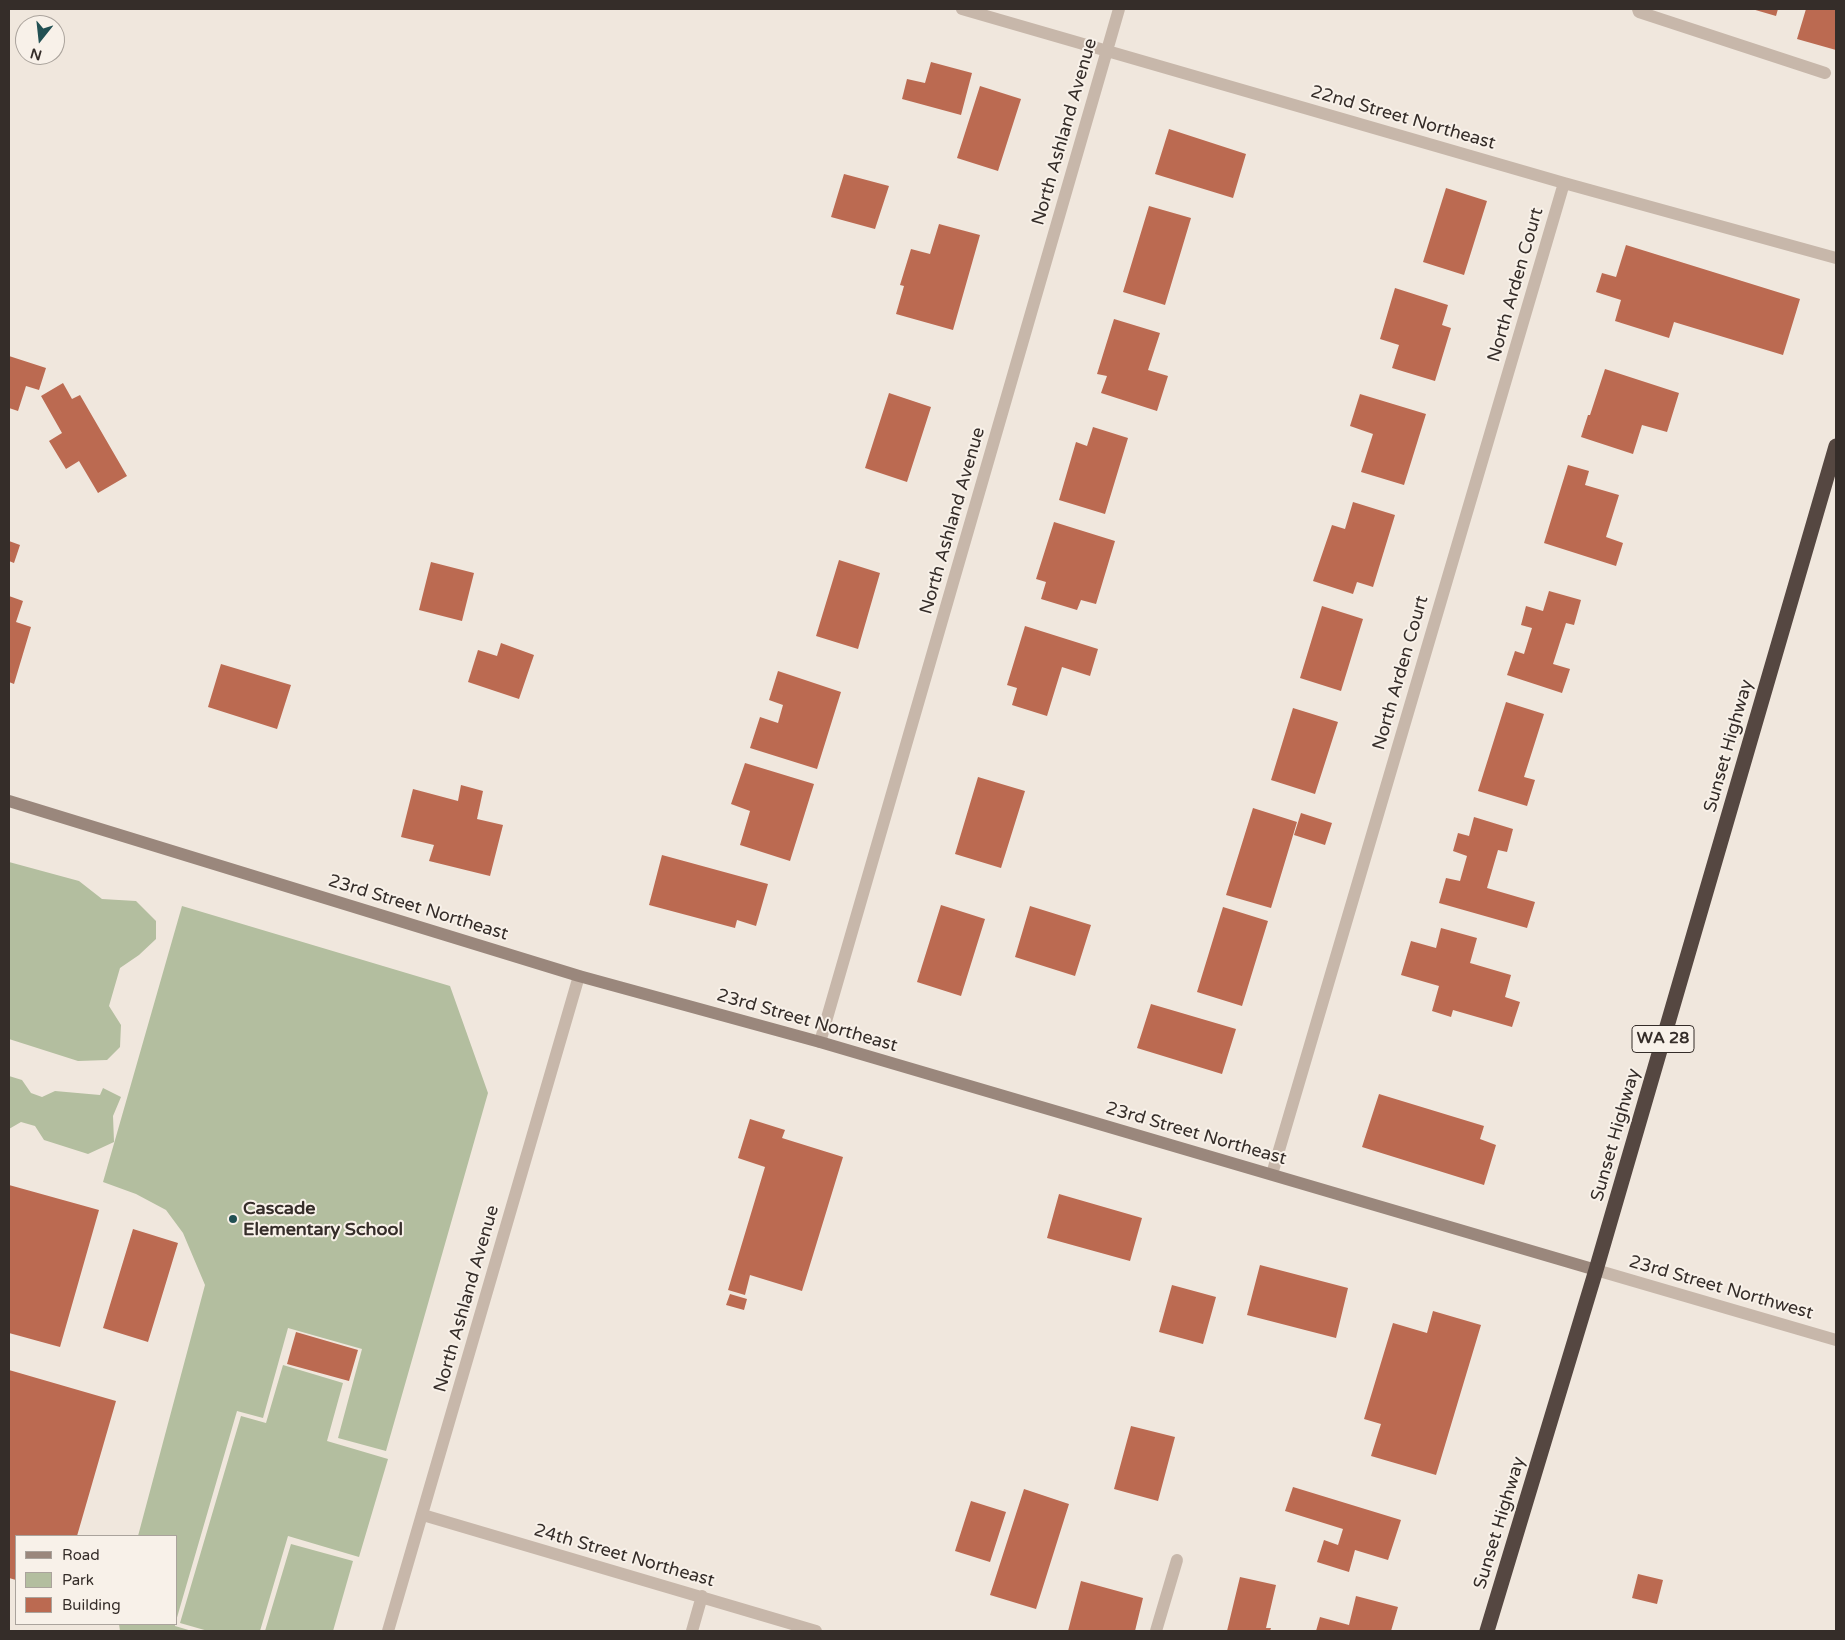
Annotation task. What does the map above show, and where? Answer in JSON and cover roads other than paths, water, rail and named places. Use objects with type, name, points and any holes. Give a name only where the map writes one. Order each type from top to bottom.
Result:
[{"type":"highway","name":"Sunset Highway","points":[[1487,1631],[1596,1270],[1836,446]]},
{"type":"street","name":"22nd Street Northeast","points":[[962,9],[1564,183],[1836,258]]},
{"type":"street","name":"North Ashland Avenue","points":[[820,1042],[1119,9]]},
{"type":"street","points":[[1638,9],[1639,12],[1825,73]]},
{"type":"street","name":"North Arden Court","points":[[1272,1174],[1564,183]]},
{"type":"street","name":"23rd Street Northeast","points":[[9,801],[579,976],[820,1042],[1596,1270]]},
{"type":"street","name":"North Ashland Avenue","points":[[388,1631],[579,976]]},
{"type":"street","name":"23rd Street Northwest","points":[[1596,1270],[1836,1340]]},
{"type":"street","name":"24th Street Northeast","points":[[423,1515],[816,1631]]},
{"type":"street","points":[[1156,1631],[1176,1560]]},
{"type":"street","points":[[692,1631],[702,1596]]},
{"type":"place","name":"Cascade Elementary School","points":[[233,1219]]}]
